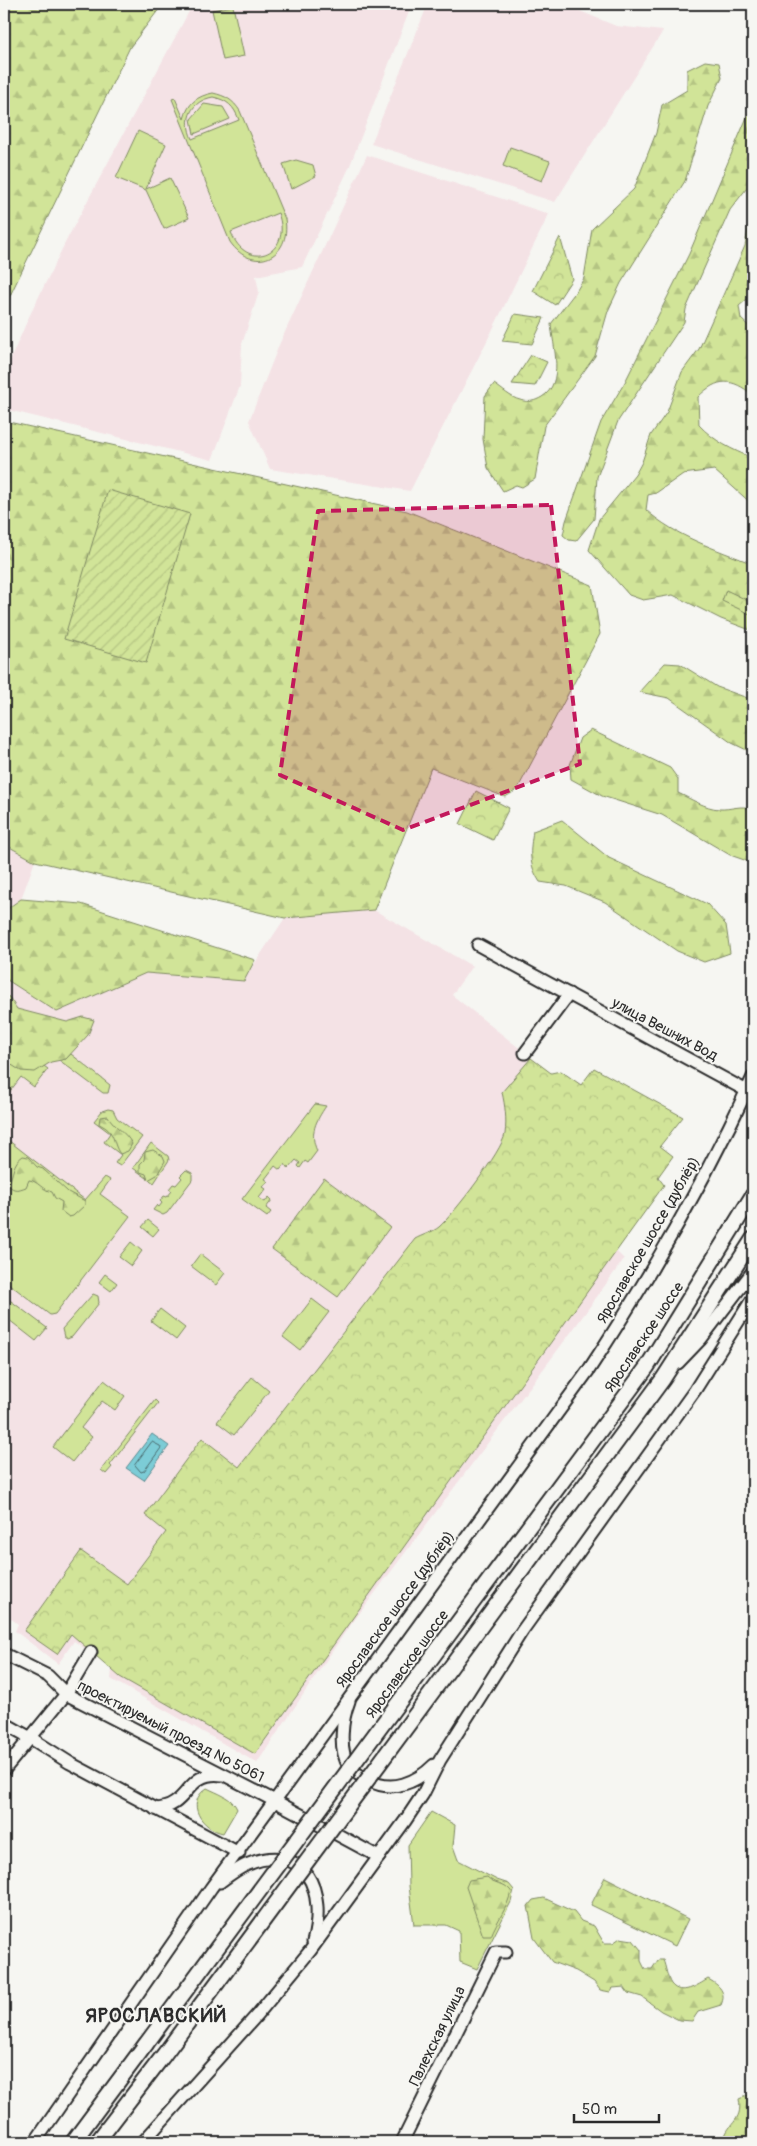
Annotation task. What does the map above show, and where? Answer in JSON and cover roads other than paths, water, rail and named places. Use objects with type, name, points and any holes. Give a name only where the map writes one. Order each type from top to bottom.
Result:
[{"type":"main road","name":"Ярославское шоссе","points":[[73,2142],[647,1367],[753,1195]]},
{"type":"main road","points":[[97,2142],[163,2056],[663,1379],[753,1239]]},
{"type":"street","name":"улица Вешних Вод","points":[[478,944],[747,1091]]},
{"type":"street","points":[[525,1053],[569,994]]},
{"type":"street","name":"Ярославское шоссе (дублёр)","points":[[35,2142],[212,1888],[352,1692],[588,1371],[632,1305],[668,1242],[753,1077]]},
{"type":"street","points":[[663,1379],[701,1339],[753,1271]]},
{"type":"street","points":[[143,2142],[257,2015],[310,1951],[406,1821],[440,1760],[522,1631],[695,1390],[753,1298]]},
{"type":"street","points":[[4,1770],[66,1694],[91,1652]]},
{"type":"street","name":"проектируемый проезд № 5061","points":[[4,1654],[48,1676],[66,1694],[227,1776],[379,1857]]},
{"type":"street","points":[[352,1692],[347,1707],[343,1742],[349,1765],[357,1774],[374,1783],[400,1786],[416,1780],[440,1760]]},
{"type":"street","points":[[4,1723],[70,1762],[238,1853]]},
{"type":"street","points":[[155,1809],[164,1809],[176,1803],[200,1777],[211,1774],[227,1776]]},
{"type":"street","points":[[212,1888],[246,1865],[277,1858],[292,1861],[303,1868],[313,1886],[318,1904],[318,1924],[310,1951]]},
{"type":"street","name":"Палехская улица","points":[[402,2142],[496,1952],[506,1952]]},
{"type":"water","points":[[152,1434],[169,1446],[144,1480],[126,1468]]},
{"type":"district","name":"ЯРОСЛАВСКИЙ","points":[[156,2015]]}]
